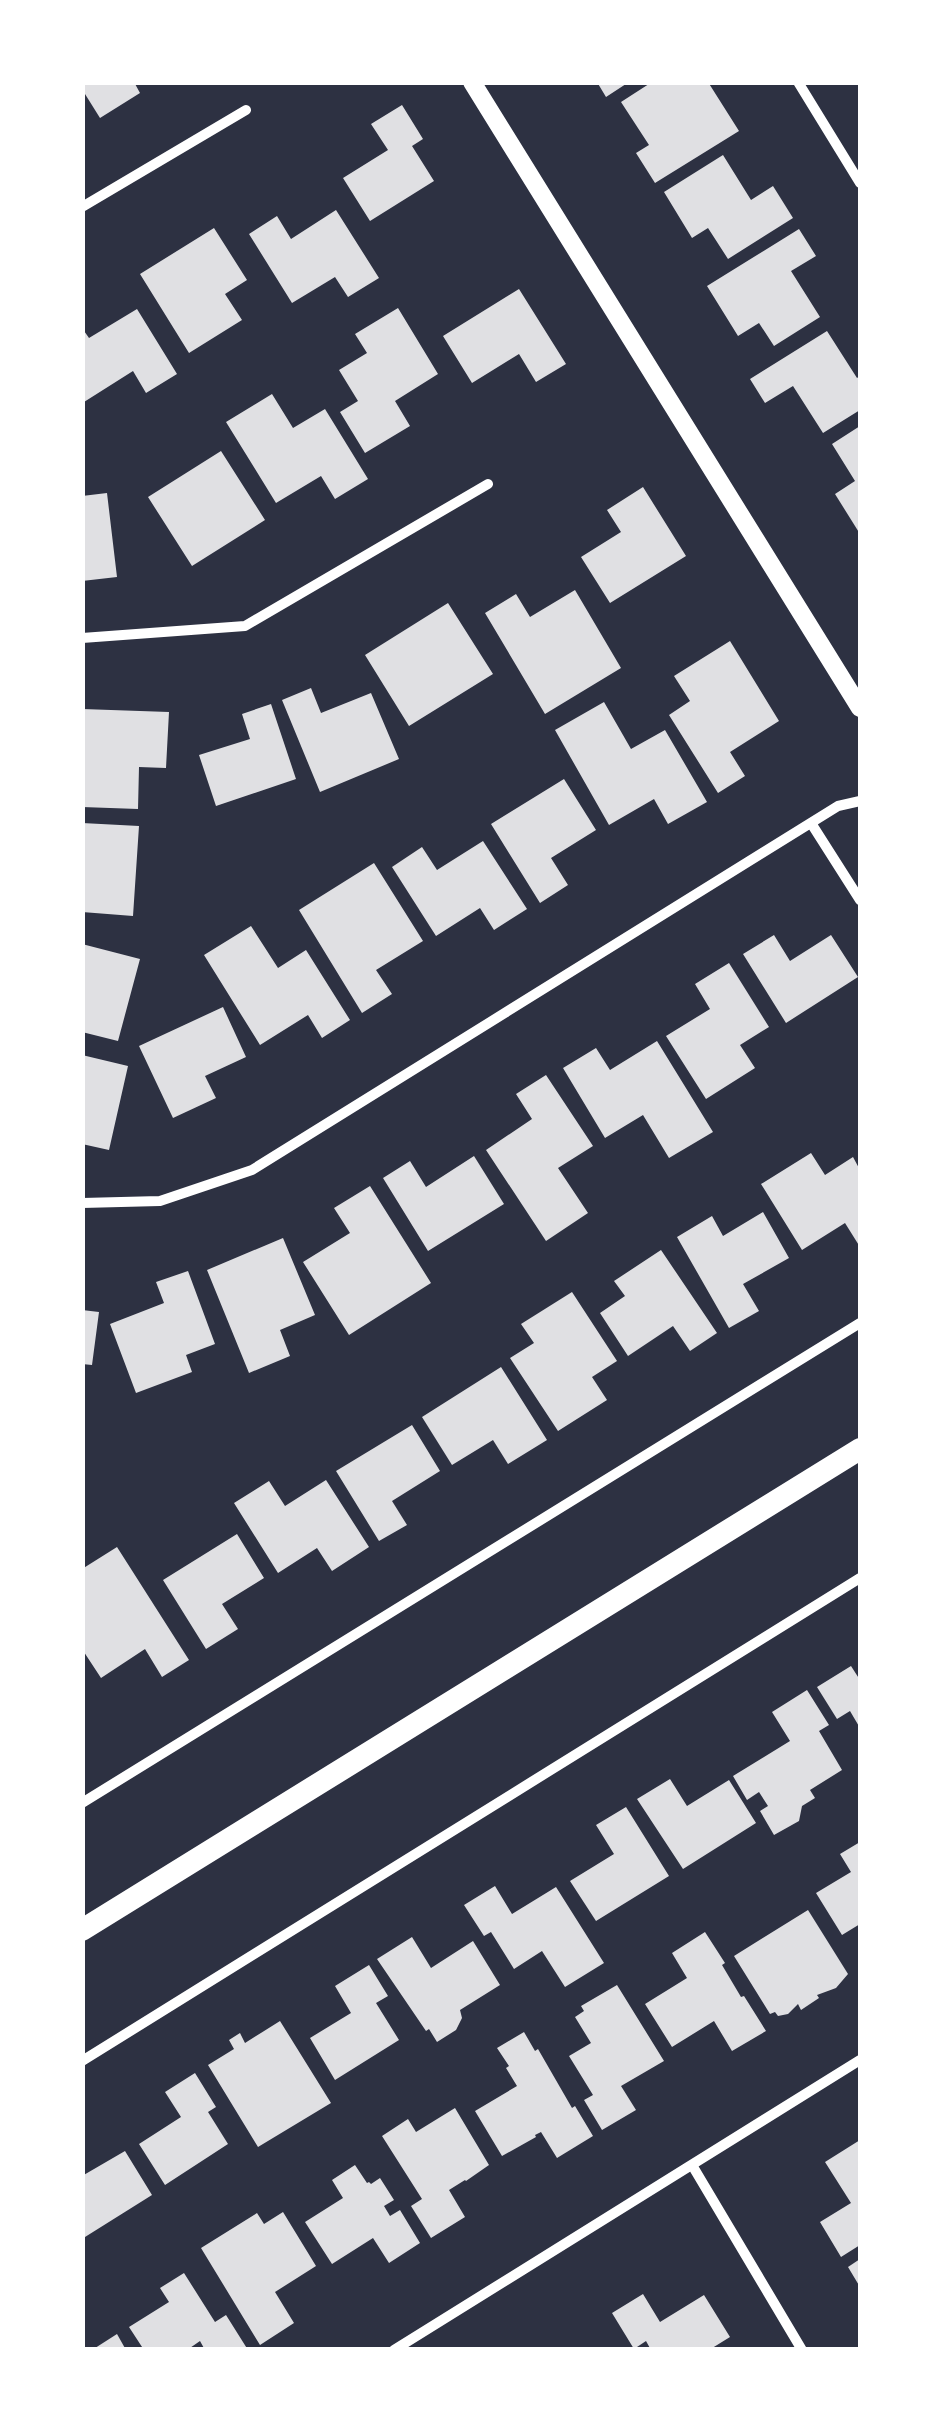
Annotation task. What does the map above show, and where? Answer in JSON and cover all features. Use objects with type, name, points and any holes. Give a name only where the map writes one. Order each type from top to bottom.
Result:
[{"type":"main road","points":[[82,1930],[860,1449]]},
{"type":"street","points":[[472,82],[860,708]]},
{"type":"street","points":[[798,82],[860,183]]},
{"type":"street","points":[[82,207],[246,110]]},
{"type":"street","points":[[82,638],[245,626],[488,484]]},
{"type":"street","points":[[82,1203],[160,1202],[252,1170],[838,806],[860,802]]},
{"type":"street","points":[[810,823],[860,900]]},
{"type":"street","points":[[82,1803],[860,1323]]},
{"type":"street","points":[[82,2061],[860,1578]]},
{"type":"street","points":[[394,2350],[860,2060]]},
{"type":"street","points":[[692,2165],[802,2350]]},
{"type":"building","points":[[82,82],[134,82],[140,93],[100,118],[85,94],[82,96]]},
{"type":"building","points":[[597,82],[629,82],[606,97]]},
{"type":"building","points":[[652,82],[708,82],[739,131],[655,183],[636,153],[649,145],[621,102]]},
{"type":"building","points":[[402,105],[423,139],[412,146],[434,181],[370,221],[343,178],[388,150],[371,124]]},
{"type":"building","points":[[723,155],[751,200],[773,186],[793,218],[728,259],[708,228],[692,238],[664,192]]},
{"type":"building","points":[[336,210],[379,278],[348,297],[335,277],[292,303],[249,234],[277,216],[291,239]]},
{"type":"building","points":[[214,228],[247,280],[225,294],[242,320],[189,353],[140,274]]},
{"type":"building","points":[[799,229],[816,256],[791,271],[820,317],[774,346],[759,323],[738,336],[707,286]]},
{"type":"building","points":[[519,289],[566,364],[536,382],[519,354],[472,383],[443,336]]},
{"type":"building","points":[[398,308],[438,374],[395,401],[410,426],[365,453],[340,412],[358,401],[339,370],[367,353],[355,334]]},
{"type":"building","points":[[137,309],[177,374],[146,393],[133,371],[84,402],[82,328],[89,338]]},
{"type":"building","points":[[827,331],[857,378],[860,376],[860,410],[823,433],[793,386],[765,403],[750,379]]},
{"type":"building","points":[[272,394],[293,428],[325,409],[368,479],[335,499],[321,476],[276,503],[226,422]]},
{"type":"building","points":[[860,426],[860,534],[835,494],[855,481],[832,444]]},
{"type":"building","points":[[221,451],[265,520],[192,566],[148,497]]},
{"type":"building","points":[[643,487],[686,556],[610,603],[581,557],[621,532],[607,510]]},
{"type":"building","points":[[107,493],[117,577],[82,581],[82,496]]},
{"type":"building","points":[[575,590],[621,668],[545,714],[485,613],[516,594],[530,617]]},
{"type":"building","points":[[448,603],[493,674],[409,726],[365,655]]},
{"type":"building","points":[[730,641],[779,721],[730,752],[745,776],[718,793],[669,715],[690,701],[674,676]]},
{"type":"building","points":[[311,688],[321,713],[371,693],[399,759],[320,792],[282,700]]},
{"type":"building","points":[[604,702],[631,749],[665,730],[707,802],[668,824],[654,799],[609,825],[555,730]]},
{"type":"building","points":[[271,704],[296,779],[216,806],[199,755],[250,739],[242,714]]},
{"type":"building","points":[[82,709],[169,712],[166,768],[139,767],[138,809],[82,807]]},
{"type":"building","points":[[564,779],[596,830],[551,858],[568,885],[540,903],[491,824]]},
{"type":"building","points":[[82,823],[139,826],[133,916],[82,912]]},
{"type":"building","points":[[483,841],[527,909],[494,930],[480,908],[436,936],[392,867],[422,847],[437,870]]},
{"type":"building","points":[[374,863],[423,941],[376,970],[392,994],[362,1013],[299,910]]},
{"type":"building","points":[[251,926],[278,968],[306,950],[350,1020],[322,1038],[308,1015],[260,1045],[204,955]]},
{"type":"building","points":[[774,935],[790,961],[831,935],[858,977],[786,1023],[743,954]]},
{"type":"building","points":[[82,944],[140,959],[118,1041],[82,1032]]},
{"type":"building","points":[[729,963],[769,1027],[740,1045],[755,1068],[706,1099],[666,1036],[710,1009],[695,984]]},
{"type":"building","points":[[223,1007],[246,1057],[205,1076],[216,1098],[173,1118],[139,1046]]},
{"type":"building","points":[[657,1041],[713,1132],[669,1158],[643,1115],[605,1138],[563,1068],[596,1048],[610,1070]]},
{"type":"building","points":[[82,1055],[128,1066],[109,1150],[82,1144]]},
{"type":"building","points":[[546,1075],[593,1146],[558,1168],[588,1213],[546,1241],[486,1150],[532,1119],[516,1094]]},
{"type":"building","points":[[811,1153],[825,1175],[853,1157],[860,1170],[860,1247],[845,1223],[802,1250],[761,1184]]},
{"type":"building","points":[[474,1156],[504,1204],[428,1251],[383,1178],[410,1161],[426,1187]]},
{"type":"building","points":[[370,1186],[431,1283],[349,1335],[303,1262],[350,1233],[334,1208]]},
{"type":"building","points":[[763,1212],[789,1258],[743,1284],[759,1311],[729,1328],[677,1237],[712,1216],[723,1236]]},
{"type":"building","points":[[283,1238],[315,1315],[280,1330],[290,1356],[249,1373],[207,1270]]},
{"type":"building","points":[[661,1250],[717,1333],[690,1351],[673,1326],[628,1356],[600,1313],[625,1296],[614,1281]]},
{"type":"building","points":[[188,1271],[215,1344],[186,1355],[192,1372],[136,1393],[110,1324],[164,1303],[156,1282]]},
{"type":"building","points":[[572,1292],[617,1361],[592,1377],[607,1400],[558,1431],[510,1358],[534,1343],[521,1324]]},
{"type":"building","points":[[82,1310],[99,1312],[92,1365],[82,1364]]},
{"type":"building","points":[[501,1367],[547,1440],[508,1464],[493,1440],[452,1465],[422,1417]]},
{"type":"building","points":[[412,1425],[440,1471],[392,1501],[407,1525],[379,1541],[336,1471]]},
{"type":"building","points":[[326,1480],[369,1547],[332,1571],[317,1548],[278,1573],[234,1503],[269,1481],[285,1506]]},
{"type":"building","points":[[237,1534],[264,1578],[222,1604],[238,1629],[206,1649],[163,1580]]},
{"type":"building","points":[[117,1547],[189,1660],[162,1677],[145,1649],[101,1678],[82,1649],[82,1569]]},
{"type":"building","points":[[851,1666],[860,1680],[860,1728],[850,1711],[837,1719],[817,1687]]},
{"type":"building","points":[[807,1690],[829,1725],[819,1731],[842,1770],[810,1790],[815,1798],[802,1806],[799,1821],[774,1835],[760,1811],[768,1806],[759,1792],[747,1800],[733,1776],[790,1741],[772,1712]]},
{"type":"building","points":[[670,1779],[687,1806],[729,1780],[756,1823],[683,1869],[637,1799]]},
{"type":"building","points":[[626,1807],[669,1876],[596,1921],[570,1881],[614,1854],[596,1825]]},
{"type":"building","points":[[860,1842],[860,1924],[842,1935],[816,1893],[851,1872],[840,1854]]},
{"type":"building","points":[[495,1886],[512,1914],[556,1887],[604,1963],[565,1987],[542,1951],[514,1969],[491,1932],[484,1936],[464,1905]]},
{"type":"building","points":[[808,1910],[848,1974],[836,1988],[817,1995],[819,1998],[801,2010],[798,2004],[788,2014],[770,2014],[734,1956]]},
{"type":"building","points":[[705,1932],[741,1997],[744,1996],[766,2031],[732,2051],[714,2021],[672,2047],[645,2004],[687,1978],[672,1953]]},
{"type":"building","points":[[412,1937],[431,1968],[473,1941],[500,1985],[460,2010],[462,2018],[456,2030],[437,2042],[377,1959]]},
{"type":"building","points":[[369,1965],[388,1996],[376,2003],[399,2040],[335,2080],[310,2038],[351,2013],[335,1986]]},
{"type":"building","points":[[617,1985],[664,2061],[621,2086],[636,2110],[602,2130],[584,2100],[593,2095],[569,2056],[591,2043],[575,2017],[584,2011],[581,2006]]},
{"type":"building","points":[[280,2021],[331,2103],[258,2147],[208,2065],[234,2049],[229,2040],[240,2033],[245,2043]]},
{"type":"building","points":[[524,2032],[593,2136],[557,2158],[541,2132],[502,2156],[475,2111],[517,2086],[497,2048]]},
{"type":"building","points":[[195,2073],[216,2107],[208,2112],[228,2144],[165,2185],[139,2144],[181,2117],[165,2092]]},
{"type":"building","points":[[455,2108],[489,2165],[449,2190],[465,2217],[431,2238],[411,2206],[422,2199],[382,2136],[408,2119],[416,2132]]},
{"type":"building","points":[[860,2140],[860,2245],[841,2257],[820,2222],[851,2203],[825,2162]]},
{"type":"building","points":[[125,2151],[152,2195],[85,2237],[82,2176]]},
{"type":"building","points":[[355,2165],[367,2183],[380,2178],[394,2200],[384,2206],[390,2216],[400,2210],[420,2243],[389,2263],[373,2238],[332,2264],[305,2222],[343,2198],[332,2180]]},
{"type":"building","points":[[283,2212],[316,2266],[275,2292],[294,2323],[260,2345],[201,2248],[257,2213],[264,2224]]},
{"type":"building","points":[[860,2259],[860,2287],[848,2267]]},
{"type":"building","points":[[184,2273],[215,2322],[226,2315],[248,2350],[205,2350],[200,2341],[187,2350],[144,2350],[129,2327],[169,2302],[160,2288]]},
{"type":"building","points":[[643,2294],[660,2322],[704,2295],[730,2337],[709,2350],[651,2350],[646,2341],[634,2349],[612,2313]]},
{"type":"building","points":[[117,2334],[126,2350],[92,2350]]}]
